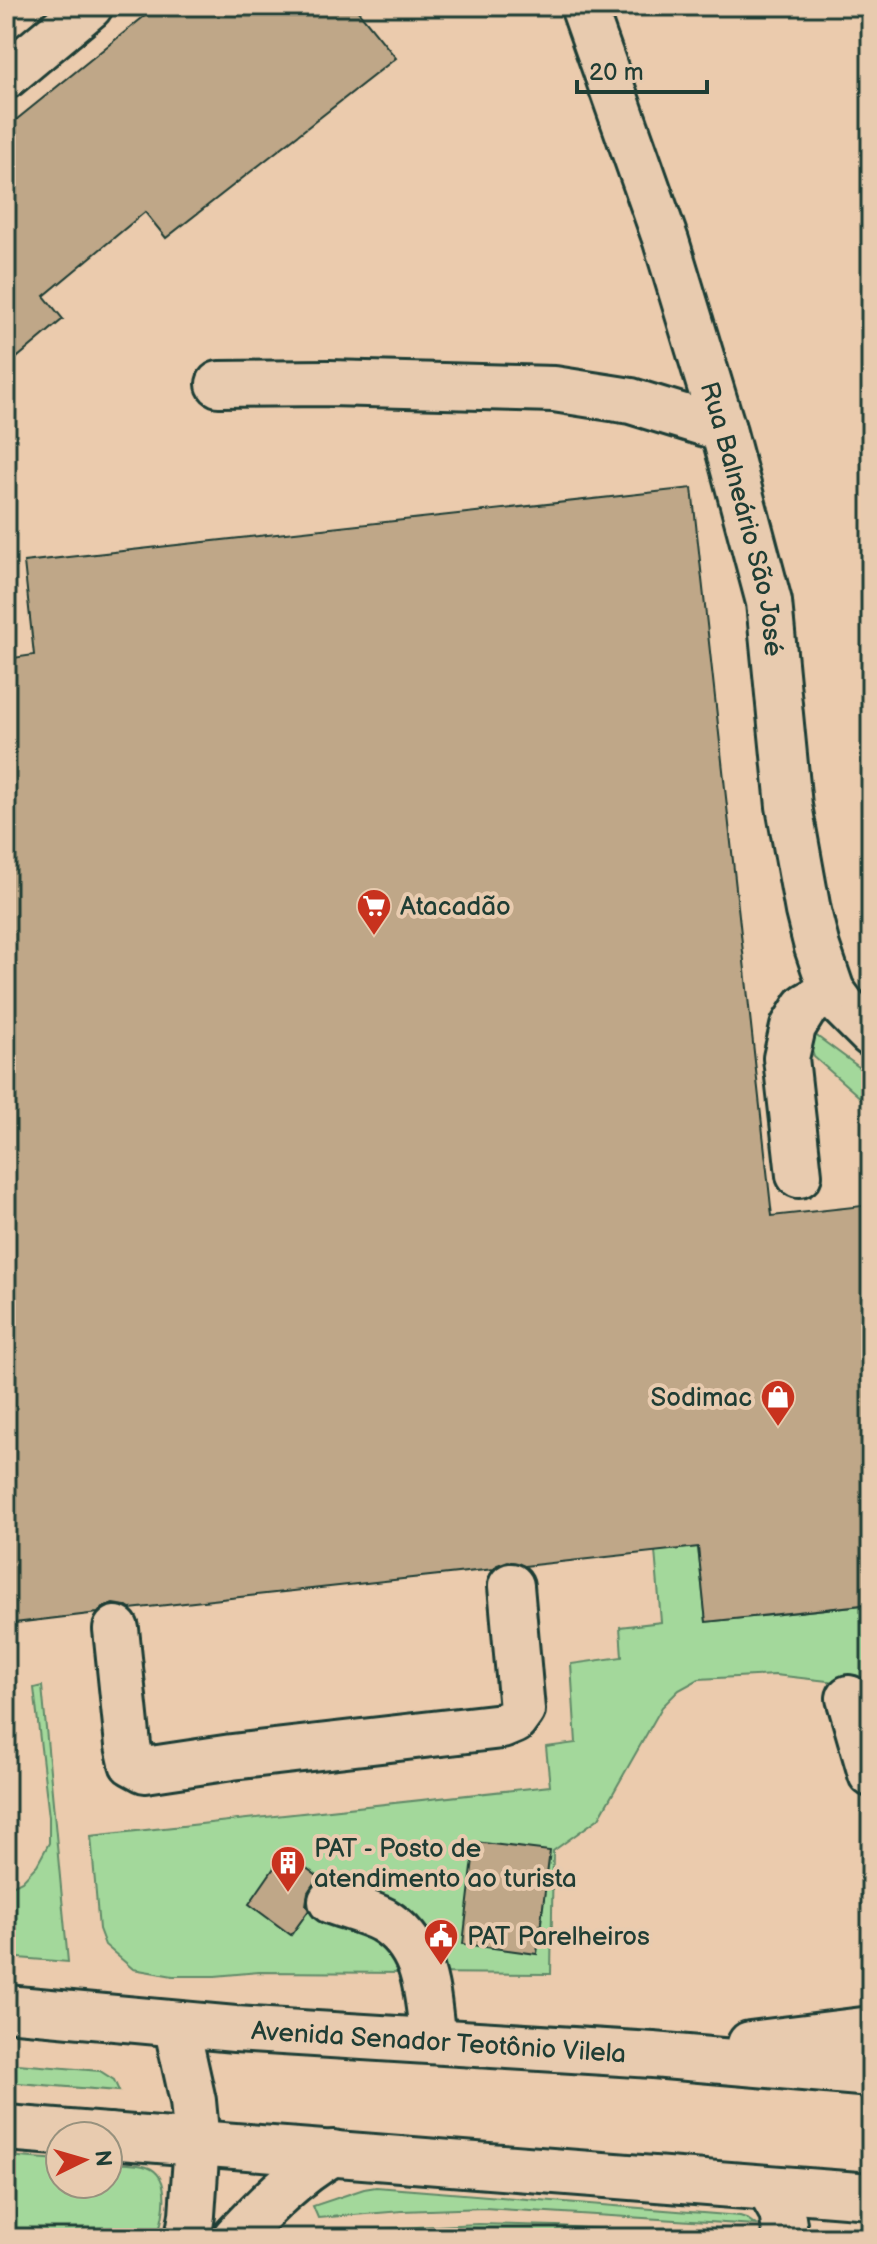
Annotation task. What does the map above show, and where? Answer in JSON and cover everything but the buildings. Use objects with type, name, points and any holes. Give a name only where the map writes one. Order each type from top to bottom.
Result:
[{"type":"main road","points":[[6,76],[90,6]]},
{"type":"main road","name":"Rua Balneário São José","points":[[583,6],[666,241],[723,429],[769,602],[789,806],[817,947],[832,991],[871,1034]]},
{"type":"main road","points":[[219,384],[329,383],[554,389],[631,401],[723,429]]},
{"type":"main road","points":[[799,1175],[786,1058],[793,1027],[806,1006],[832,991]]},
{"type":"main road","points":[[116,1629],[128,1745],[132,1763],[145,1770],[502,1726],[514,1721],[522,1710],[511,1586]]},
{"type":"main road","points":[[849,1698],[871,1774]]},
{"type":"main road","points":[[331,1901],[383,1920],[411,1943],[424,1974],[433,2041]]},
{"type":"main road","name":"Avenida Senador Teotônio Vilela","points":[[6,2008],[176,2024],[653,2055],[871,2074]]},
{"type":"main road","points":[[176,2024],[193,2101],[197,2143],[188,2238]]},
{"type":"main road","points":[[653,2055],[871,2029]]},
{"type":"main road","points":[[6,2128],[44,2131]]},
{"type":"main road","points":[[124,2137],[871,2196]]},
{"type":"main road","points":[[235,2238],[286,2186],[333,2153]]},
{"type":"main road","points":[[769,2189],[782,2212],[786,2238]]},
{"type":"green space","points":[[814,1034],[871,1076],[871,1107],[814,1057],[811,1048]]},
{"type":"green space","points":[[698,1547],[706,1622],[871,1604],[871,1677],[845,1683],[775,1675],[699,1679],[679,1690],[662,1707],[599,1818],[553,1851],[551,1974],[259,1972],[173,1976],[133,1969],[105,1945],[99,1929],[91,1836],[550,1786],[546,1747],[576,1743],[571,1664],[622,1657],[620,1627],[661,1622],[655,1551]]},
{"type":"green space","points":[[42,1686],[68,1962],[6,1957],[6,1889],[22,1881],[37,1865],[49,1843],[49,1817],[34,1688]]},
{"type":"green space","points":[[6,2063],[100,2071],[114,2080],[119,2091],[6,2082]]},
{"type":"green space","points":[[6,2156],[44,2159],[44,2200],[124,2200],[124,2164],[147,2167],[161,2179],[164,2210],[157,2238],[6,2238]]},
{"type":"green space","points":[[376,2187],[740,2216],[756,2225],[484,2208],[318,2218],[313,2206]]},
{"type":"green space","points":[[478,2224],[557,2226],[724,2238],[344,2238],[337,2231]]},
{"type":"place","name":"Atacadão","points":[[374,937]]},
{"type":"place","name":"Sodimac","points":[[778,1428]]},
{"type":"place","name":"PAT - Posto de atendimento ao turista","points":[[288,1894]]},
{"type":"place","name":"PAT Parelheiros","points":[[441,1967]]}]
